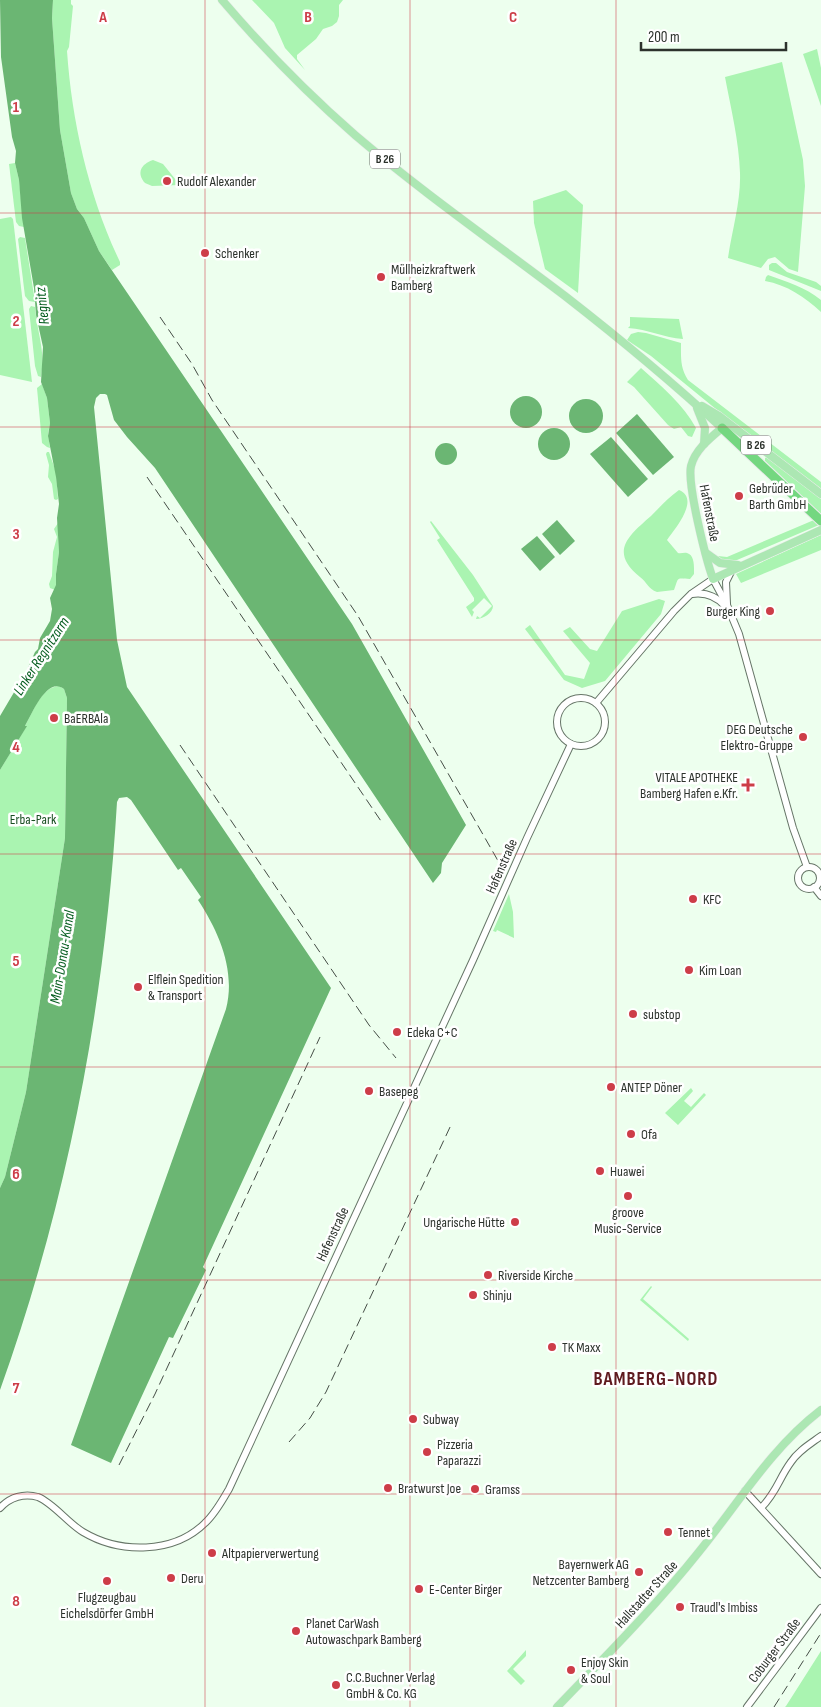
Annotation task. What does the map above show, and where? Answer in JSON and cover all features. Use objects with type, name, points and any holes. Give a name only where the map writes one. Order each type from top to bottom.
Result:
[{"type":"highway","points":[[722,428],[821,520]]},
{"type":"main road","name":"B 26","points":[[222,0],[271,55],[354,134],[592,318],[693,401],[722,428]]},
{"type":"main road","name":"B 26","points":[[693,401],[719,416],[821,494]]},
{"type":"main road","points":[[693,401],[705,428],[704,444]]},
{"type":"main road","name":"Hafenstraße","points":[[713,579],[691,477],[691,467],[704,444],[722,428]]},
{"type":"main road","points":[[713,579],[818,531]]},
{"type":"main road","points":[[706,553],[720,563],[742,565]]},
{"type":"main road","name":"Hallstadter Straße","points":[[557,1707],[680,1576],[745,1491],[788,1439],[821,1410]]},
{"type":"street","points":[[729,608],[726,582],[732,570]]},
{"type":"street","points":[[596,703],[681,603],[713,579],[729,608],[748,664],[793,828],[807,867]]},
{"type":"street","points":[[691,594],[706,593],[715,596],[729,608]]},
{"type":"street","points":[[578,698],[584,698],[596,703],[601,708],[605,721],[602,735],[585,746],[571,744],[565,740],[558,729],[557,722],[561,708],[566,703],[578,698]]},
{"type":"street","name":"Hafenstraße","points":[[1,1507],[13,1498],[27,1495],[40,1498],[84,1533],[111,1544],[139,1547],[177,1542],[198,1530],[215,1512],[228,1489],[571,744]]},
{"type":"street","points":[[807,867],[815,869],[819,875],[818,882],[814,887],[807,888],[799,882],[799,873],[807,867]]},
{"type":"street","points":[[814,887],[821,896]]},
{"type":"street","points":[[761,1508],[773,1496],[785,1471],[795,1456],[821,1436]]},
{"type":"street","points":[[745,1491],[821,1574]]},
{"type":"street","name":"Coburger Straße","points":[[747,1707],[821,1608]]},
{"type":"green space","points":[[53,0],[71,0],[73,6],[67,51],[69,78],[78,132],[91,186],[99,212],[120,262],[120,265],[112,270],[99,251],[84,218],[77,209],[71,193],[60,130],[52,18]]},
{"type":"green space","points":[[252,0],[343,0],[339,5],[337,22],[323,29],[316,39],[297,55],[297,59],[305,70],[285,48],[274,23]]},
{"type":"green space","points":[[817,49],[821,68],[821,106],[803,54]]},
{"type":"green space","points":[[782,62],[803,160],[805,186],[798,272],[789,269],[775,257],[768,259],[761,268],[728,258],[738,205],[740,173],[736,137],[725,77]]},
{"type":"green space","points":[[153,160],[163,164],[180,185],[152,186],[145,183],[141,176],[141,169],[145,164]]},
{"type":"green space","points":[[15,163],[19,180],[24,227],[19,226],[16,222],[9,164]]},
{"type":"green space","points":[[566,190],[583,205],[578,293],[545,269],[534,223],[533,201]]},
{"type":"green space","points":[[11,217],[13,219],[32,382],[0,375],[0,219]]},
{"type":"green space","points":[[20,237],[25,238],[35,302],[29,301],[25,296],[18,239]]},
{"type":"green space","points":[[776,263],[787,272],[816,282],[821,286],[821,291],[769,270],[769,265]]},
{"type":"green space","points":[[768,275],[796,285],[815,295],[821,300],[821,312],[795,292],[781,285],[765,281]]},
{"type":"green space","points":[[31,306],[35,307],[42,350],[41,377],[38,376],[35,366],[29,309]]},
{"type":"green space","points":[[630,317],[679,319],[683,339],[628,328],[630,326]]},
{"type":"green space","points":[[638,332],[681,343],[682,367],[688,380],[821,482],[821,489],[733,423],[651,356],[627,340],[631,334]]},
{"type":"green space","points":[[641,368],[671,396],[691,419],[696,428],[692,437],[688,436],[681,427],[674,429],[668,425],[634,387],[627,382]]},
{"type":"green space","points":[[42,384],[47,398],[50,448],[42,443],[37,388]]},
{"type":"green space","points":[[47,452],[49,452],[56,472],[58,499],[56,500],[54,499],[52,484],[48,477]]},
{"type":"green space","points":[[767,457],[821,499],[821,514],[765,461]]},
{"type":"green space","points":[[679,490],[685,494],[687,507],[680,522],[667,540],[678,553],[690,554],[694,562],[694,574],[690,579],[678,579],[674,590],[657,592],[625,560],[625,545],[635,530]]},
{"type":"green space","points":[[814,520],[819,525],[737,560],[717,559],[718,556],[727,557]]},
{"type":"green space","points":[[431,521],[473,575],[493,606],[493,609],[484,617],[479,619],[476,619],[477,616],[480,618],[492,606],[484,598],[472,610],[474,612],[472,617],[466,607],[474,601],[474,598],[437,540],[440,538]]},
{"type":"green space","points":[[58,523],[59,552],[55,590],[50,588],[49,584],[52,576],[53,552],[57,537],[54,529]]},
{"type":"green space","points":[[821,535],[821,550],[741,583],[736,574]]},
{"type":"green space","points":[[659,599],[665,601],[661,614],[605,681],[582,688],[564,680],[525,629],[530,625],[565,675],[584,679],[590,663],[563,631],[570,627],[590,649],[597,651],[622,611]]},
{"type":"green space","name":"Erba-Park","points":[[59,686],[64,689],[67,698],[65,838],[26,1092],[5,1177],[0,1188],[0,770],[26,727],[42,695],[53,687]]},
{"type":"green space","points":[[509,894],[513,912],[514,938],[497,930],[496,932],[493,931]]},
{"type":"green space","points":[[691,1088],[693,1091],[684,1101],[691,1107],[704,1093],[706,1095],[678,1125],[665,1113]]},
{"type":"green space","points":[[651,1286],[643,1299],[689,1339],[688,1341],[640,1300]]},
{"type":"green space","points":[[526,1650],[526,1656],[513,1669],[525,1681],[521,1685],[507,1671]]},
{"type":"green space","points":[[821,1651],[821,1707],[785,1707],[786,1706]]},
{"type":"water","points":[[0,0],[53,0],[52,18],[60,130],[71,193],[77,209],[84,218],[99,251],[352,624],[466,825],[442,863],[441,873],[433,883],[155,468],[114,420],[107,395],[100,394],[96,398],[94,407],[117,640],[127,687],[331,988],[203,1267],[206,1270],[173,1338],[169,1337],[111,1463],[71,1445],[226,1009],[229,995],[229,980],[224,952],[213,925],[198,900],[201,897],[181,868],[178,870],[131,800],[127,797],[119,798],[117,802],[103,952],[93,1027],[80,1100],[64,1174],[45,1246],[0,1390],[0,1188],[5,1177],[26,1092],[65,838],[67,698],[64,689],[58,686],[46,692],[36,706],[25,726],[27,726],[0,770],[0,716],[26,672],[38,649],[40,638],[50,621],[52,609],[50,598],[56,585],[59,552],[57,518],[59,504],[48,436],[50,423],[47,398],[41,382],[43,347],[36,315],[34,288],[15,163],[16,151],[12,137],[1,57]]},
{"type":"water","points":[[526,396],[538,400],[542,412],[538,424],[526,428],[514,424],[510,412],[514,400]]},
{"type":"water","points":[[586,399],[598,404],[603,416],[598,428],[586,433],[574,428],[569,416],[574,404]]},
{"type":"water","points":[[637,414],[674,457],[653,475],[616,433]]},
{"type":"water","points":[[554,428],[560,429],[565,433],[569,438],[569,450],[565,455],[560,459],[554,460],[548,459],[543,455],[539,450],[538,444],[539,438],[543,433],[548,429]]},
{"type":"water","points":[[611,437],[648,479],[628,497],[590,454]]},
{"type":"water","points":[[446,443],[454,446],[457,454],[454,462],[446,465],[438,462],[435,454],[438,446]]},
{"type":"water","points":[[557,520],[575,541],[560,555],[542,534]]},
{"type":"water","points":[[537,536],[555,557],[540,571],[521,549]]},
{"type":"railway","points":[[160,317],[192,364],[212,400],[358,616],[501,866]]},
{"type":"railway","points":[[147,477],[383,824]]},
{"type":"railway","points":[[180,745],[369,1025],[396,1058]]},
{"type":"railway","points":[[119,1465],[155,1394],[320,1037]]},
{"type":"railway","points":[[289,1442],[310,1418],[326,1392],[451,1125]]},
{"type":"railway","points":[[774,1707],[821,1633]]},
{"type":"place","name":"Rudolf Alexander","points":[[167,181]]},
{"type":"place","name":"Schenker","points":[[205,253]]},
{"type":"place","name":"Müllheizkraftwerk Bamberg","points":[[381,277]]},
{"type":"place","name":"Gebrüder Barth GmbH","points":[[739,496]]},
{"type":"place","name":"Burger King","points":[[770,611]]},
{"type":"place","name":"BaERBAla","points":[[54,718]]},
{"type":"place","name":"DEG Deutsche Elektro-Gruppe","points":[[803,737]]},
{"type":"place","name":"VITALE APOTHEKE Bamberg Hafen e.Kfr.","points":[[748,785]]},
{"type":"place","name":"KFC","points":[[693,899]]},
{"type":"place","name":"Kim Loan","points":[[689,970]]},
{"type":"place","name":"Elflein Spedition & Transport","points":[[138,987]]},
{"type":"place","name":"substop","points":[[633,1014]]},
{"type":"place","name":"Edeka C+C","points":[[397,1032]]},
{"type":"place","name":"ANTEP Döner","points":[[611,1087]]},
{"type":"place","name":"Basepeg","points":[[369,1091]]},
{"type":"place","name":"Ofa","points":[[631,1134]]},
{"type":"place","name":"Huawei","points":[[600,1171]]},
{"type":"place","name":"groove Music-Service","points":[[628,1196]]},
{"type":"place","name":"Ungarische Hütte","points":[[515,1222]]},
{"type":"place","name":"Riverside Kirche","points":[[488,1275]]},
{"type":"place","name":"Shinju","points":[[473,1295]]},
{"type":"place","name":"TK Maxx","points":[[552,1347]]},
{"type":"place","name":"Subway","points":[[413,1419]]},
{"type":"place","name":"Pizzeria Paparazzi","points":[[427,1452]]},
{"type":"place","name":"Bratwurst Joe","points":[[388,1488]]},
{"type":"place","name":"Gramss","points":[[475,1489]]},
{"type":"place","name":"Tennet","points":[[668,1532]]},
{"type":"place","name":"Altpapierverwertung","points":[[212,1553]]},
{"type":"place","name":"Bayernwerk AG Netzcenter Bamberg","points":[[639,1572]]},
{"type":"place","name":"Deru","points":[[171,1578]]},
{"type":"place","name":"Flugzeugbau Eichelsdörfer GmbH","points":[[107,1581]]},
{"type":"place","name":"E-Center Birger","points":[[419,1589]]},
{"type":"place","name":"Traudl's Imbiss","points":[[680,1607]]},
{"type":"place","name":"Planet CarWash Autowaschpark Bamberg","points":[[296,1631]]},
{"type":"place","name":"Enjoy Skin & Soul","points":[[571,1670]]},
{"type":"place","name":"C.C.Buchner Verlag GmbH & Co. KG","points":[[336,1685]]},
{"type":"district","name":"BAMBERG-NORD","points":[[656,1378]]},
{"type":"water label","name":"Regnitz","points":[[42,306]]},
{"type":"water label","name":"Linker Regnitzarm","points":[[41,656]]},
{"type":"water label","name":"Main-Donau-Kanal","points":[[62,957]]}]
